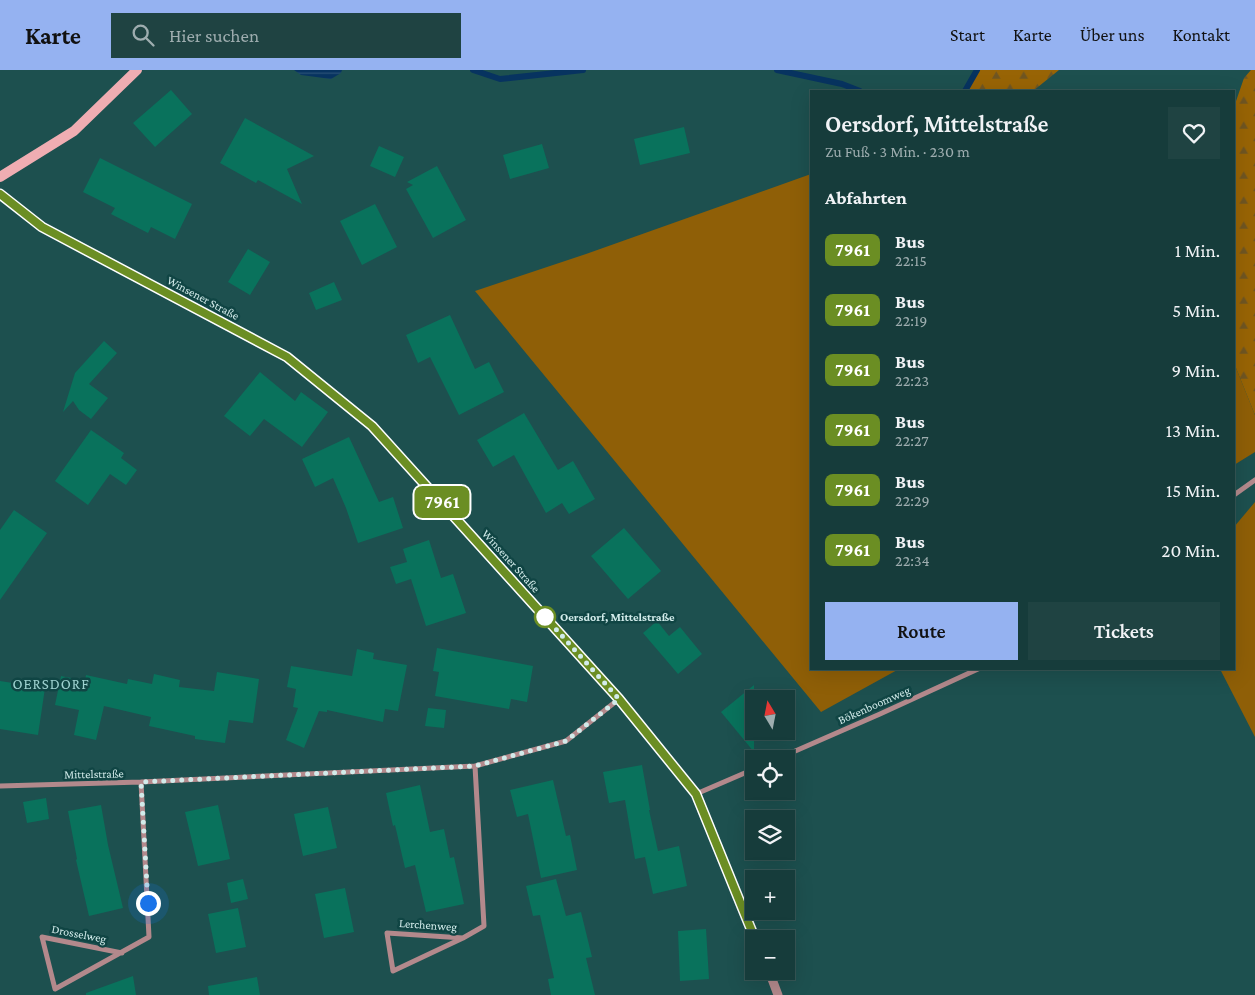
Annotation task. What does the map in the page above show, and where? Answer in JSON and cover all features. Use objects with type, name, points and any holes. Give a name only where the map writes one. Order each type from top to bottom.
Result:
[{"type":"main road","points":[[0,177],[74,131],[137,70]]},
{"type":"street","name":"Winsener Straße","points":[[0,194],[42,227],[287,357],[372,426],[619,699],[696,794],[751,930]]},
{"type":"street","points":[[1235,494],[1255,480]]},
{"type":"street","name":"Bökenboomweg","points":[[795,751],[976,670]]},
{"type":"street","name":"Mittelstraße","points":[[0,786],[141,782],[475,766],[566,741],[619,699]]},
{"type":"street","name":"Lerchenweg","points":[[463,938],[387,933],[393,971],[463,938],[484,926],[475,766]]},
{"type":"street","points":[[696,794],[745,773]]},
{"type":"street","name":"Drosselweg","points":[[122,953],[42,937],[55,989],[122,953],[149,937],[141,782]]},
{"type":"street","points":[[772,980],[778,995]]},
{"type":"shaded area","points":[[810,174],[810,670],[897,670],[821,712],[475,291],[586,254]]},
{"type":"shaded area","points":[[1235,365],[1255,415],[1255,452],[1235,464]]},
{"type":"shaded area","points":[[1255,502],[1255,737],[1221,670],[1235,670],[1235,526]]},
{"type":"green space","points":[[977,70],[1059,70],[1034,90],[966,90]]},
{"type":"green space","points":[[1251,70],[1255,70],[1255,415],[1235,365],[1235,104],[1244,78]]},
{"type":"water","points":[[294,70],[342,70],[341,73],[331,79],[301,75]]},
{"type":"building","points":[[171,90],[192,114],[155,147],[133,123]]},
{"type":"building","points":[[245,118],[314,156],[287,169],[302,204],[258,180],[256,183],[220,163]]},
{"type":"building","points":[[684,127],[690,153],[640,165],[634,139]]},
{"type":"building","points":[[542,144],[549,168],[510,179],[503,155]]},
{"type":"building","points":[[379,146],[404,157],[395,177],[370,166]]},
{"type":"building","points":[[100,158],[192,204],[175,239],[151,227],[148,233],[111,214],[115,208],[83,192]]},
{"type":"building","points":[[437,166],[466,220],[433,238],[406,189],[413,185],[407,182]]},
{"type":"building","points":[[375,204],[397,247],[362,265],[340,221]]},
{"type":"building","points":[[248,249],[270,262],[250,295],[228,282]]},
{"type":"building","points":[[334,282],[342,300],[316,310],[309,293]]},
{"type":"building","points":[[450,315],[475,369],[489,362],[504,392],[459,415],[430,357],[418,363],[406,335]]},
{"type":"building","points":[[104,341],[117,353],[89,384],[108,398],[91,419],[79,410],[73,401],[63,412],[75,373]]},
{"type":"building","points":[[260,372],[295,401],[301,392],[328,412],[302,447],[264,419],[250,436],[224,416]]},
{"type":"building","points":[[524,413],[558,470],[573,461],[595,499],[569,514],[562,503],[546,513],[514,455],[493,467],[477,440]]},
{"type":"building","points":[[91,430],[124,453],[121,458],[137,470],[126,485],[110,474],[88,505],[55,481]]},
{"type":"building","points":[[349,437],[379,502],[393,497],[403,528],[358,543],[333,478],[315,487],[302,459]]},
{"type":"building","points":[[14,510],[47,533],[0,600],[0,530]]},
{"type":"building","points":[[624,528],[661,571],[628,599],[591,556]]},
{"type":"building","points":[[429,540],[441,578],[453,574],[466,613],[426,626],[411,579],[396,584],[390,567],[407,562],[403,549]]},
{"type":"building","points":[[657,621],[669,636],[680,627],[702,654],[678,674],[643,633]]},
{"type":"building","points":[[437,648],[533,666],[527,702],[511,699],[509,709],[435,696],[439,672],[433,671]]},
{"type":"building","points":[[357,649],[374,653],[373,659],[407,665],[398,711],[385,709],[383,722],[327,710],[327,712],[319,711],[304,748],[286,740],[298,708],[293,707],[296,689],[287,687],[291,666],[352,676]]},
{"type":"building","points":[[217,672],[259,679],[253,723],[229,720],[225,743],[195,739],[195,736],[149,726],[151,717],[104,706],[96,740],[74,735],[79,710],[55,705],[61,676],[85,681],[86,675],[127,684],[128,679],[152,684],[154,674],[180,680],[179,687],[214,691]]},
{"type":"building","points":[[0,681],[45,688],[38,735],[0,729]]},
{"type":"building","points":[[745,692],[745,740],[754,740],[754,750],[752,750],[721,712]]},
{"type":"building","points":[[428,708],[446,710],[444,728],[425,726]]},
{"type":"building","points":[[642,765],[658,851],[679,846],[687,886],[653,894],[645,857],[635,859],[625,800],[609,803],[603,772]]},
{"type":"building","points":[[553,780],[566,836],[570,835],[577,870],[541,878],[528,814],[517,817],[510,790]]},
{"type":"building","points":[[420,785],[430,832],[444,829],[450,858],[454,857],[464,904],[426,912],[415,865],[405,868],[386,793]]},
{"type":"building","points":[[46,798],[49,819],[27,823],[23,802]]},
{"type":"building","points":[[101,805],[108,845],[123,908],[89,916],[76,860],[68,811]]},
{"type":"building","points":[[218,805],[230,859],[198,866],[185,812]]},
{"type":"building","points":[[328,807],[337,848],[303,856],[294,814]]},
{"type":"building","points":[[243,879],[248,899],[231,903],[227,883]]},
{"type":"building","points":[[556,879],[566,916],[581,912],[592,957],[586,958],[595,995],[551,995],[548,979],[554,978],[540,915],[533,916],[526,886]]},
{"type":"building","points":[[345,888],[354,932],[324,938],[315,894]]},
{"type":"building","points":[[238,908],[246,947],[216,953],[208,914]]},
{"type":"building","points":[[706,929],[709,979],[680,981],[678,931]]},
{"type":"building","points":[[133,976],[136,995],[86,995],[86,993]]},
{"type":"building","points":[[257,977],[260,995],[209,995],[208,986]]},
{"type":"waterway","points":[[473,70],[500,79],[583,70]]},
{"type":"waterway","points":[[777,70],[842,84],[857,90]]},
{"type":"waterway","points":[[966,90],[977,70]]},
{"type":"bus line","name":"7961","points":[[0,194],[42,227],[287,357],[372,426],[619,699],[696,794],[751,930]]},
{"type":"place","name":"Oersdorf, Mittelstraße","points":[[545,617]]},
{"type":"district","name":"OERSDORF","points":[[51,684]]},
{"type":"route","points":[[148,903],[141,782],[475,766],[566,741],[619,699],[545,617]]}]
